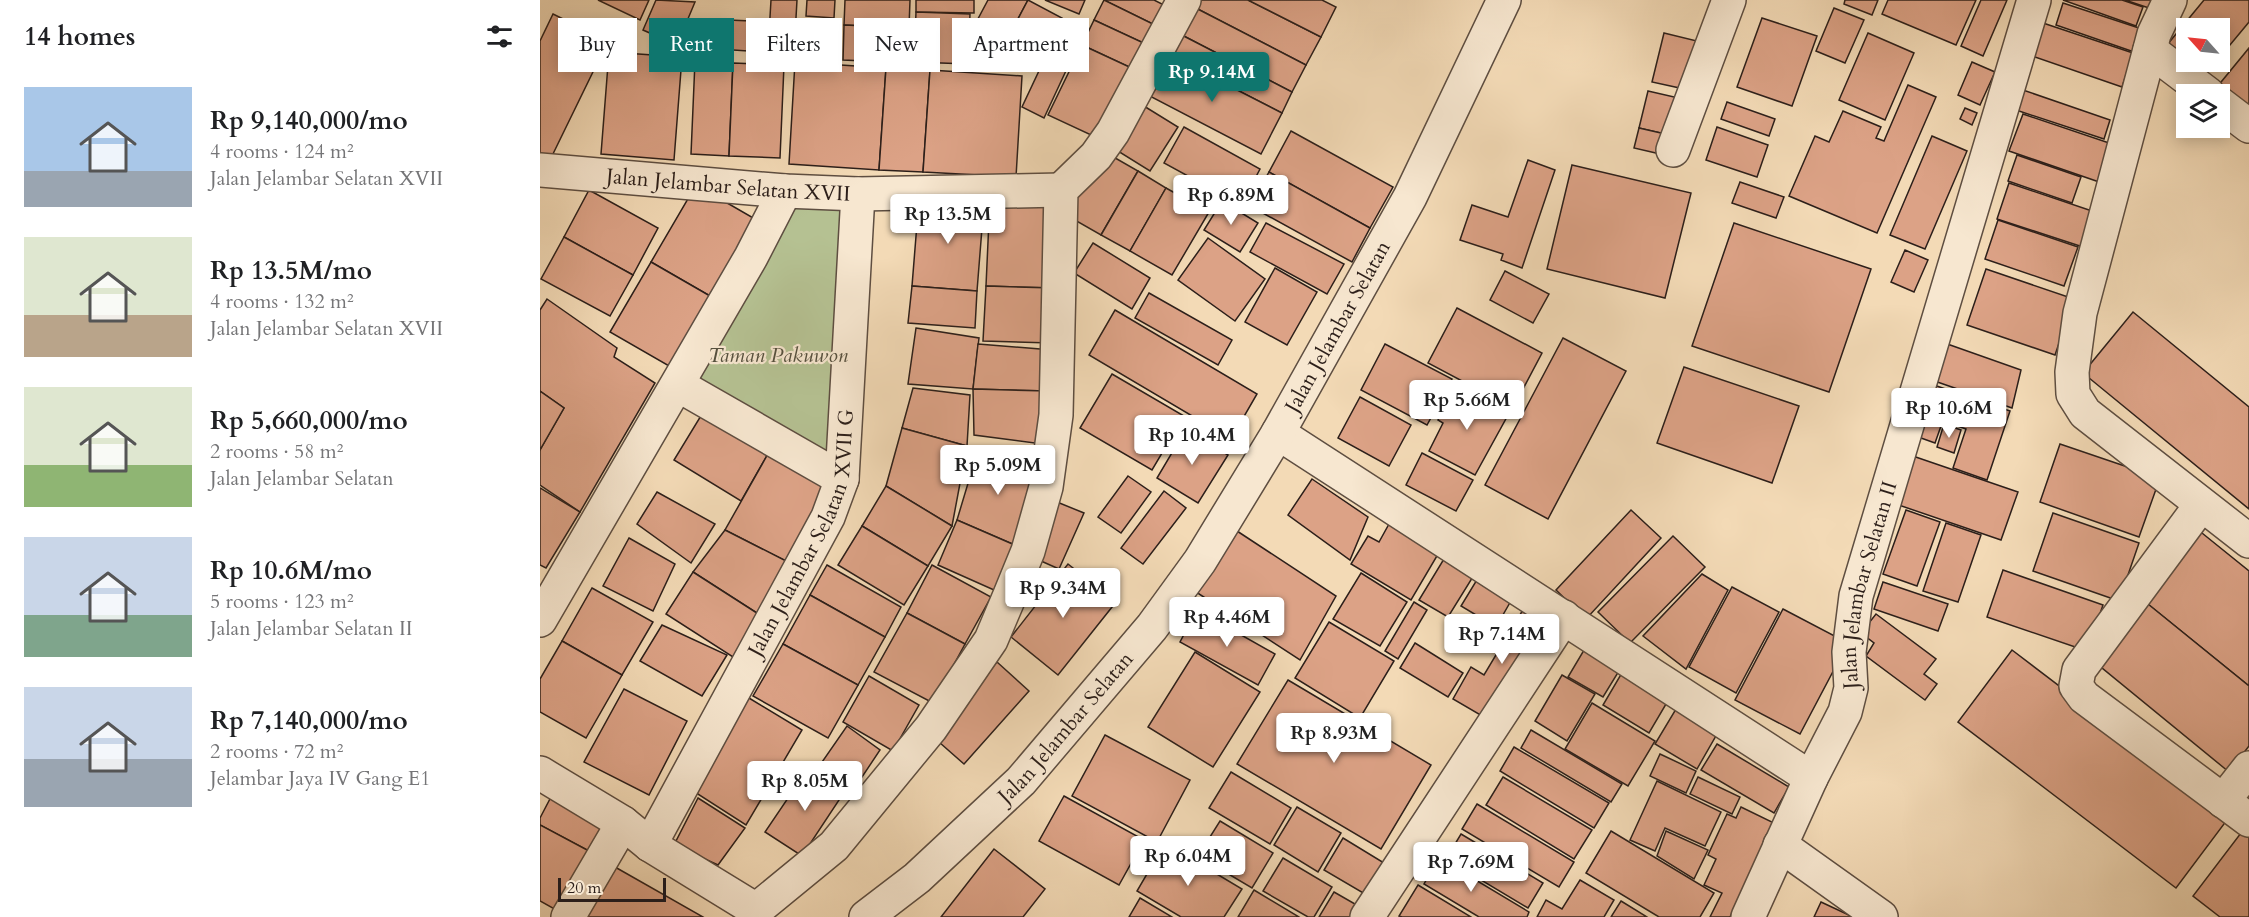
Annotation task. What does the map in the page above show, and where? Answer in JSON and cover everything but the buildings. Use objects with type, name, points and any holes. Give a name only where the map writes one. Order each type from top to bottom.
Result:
[{"type":"street","points":[[540,773],[623,823],[650,845],[756,910],[834,846],[931,728],[991,640],[1010,596],[1028,551],[1046,487],[1056,415],[1061,190],[1096,156],[1113,132],[1184,0]]},
{"type":"street","name":"Jalan Jelambar Selatan","points":[[866,917],[917,878],[1021,781],[1152,627],[1200,561],[1278,433],[1410,197],[1504,0]]},
{"type":"street","points":[[1673,150],[1729,0]]},
{"type":"street","name":"Jalan Jelambar Selatan II","points":[[1748,917],[1849,700],[1849,652],[1856,596],[2034,0]]},
{"type":"street","points":[[2170,0],[2150,50],[2080,313],[2072,372],[2073,394],[2085,412],[2249,541]]},
{"type":"street","points":[[2150,50],[2195,84]]},
{"type":"street","points":[[2230,112],[2249,126]]},
{"type":"street","name":"Jalan Jelambar Selatan XVII","points":[[542,174],[858,194],[1061,190]]},
{"type":"street","points":[[540,620],[751,258],[785,191]]},
{"type":"street","name":"Jalan Jelambar Selatan XVII G","points":[[650,845],[828,517],[842,479],[858,194]]},
{"type":"street","points":[[678,385],[842,479]]},
{"type":"street","points":[[1278,433],[1811,778]]},
{"type":"street","points":[[2201,505],[2079,670],[2076,686],[2084,697],[2249,820]]},
{"type":"street","points":[[1366,917],[1564,617]]},
{"type":"street","points":[[2223,801],[2249,768]]},
{"type":"street","points":[[568,917],[623,823]]},
{"type":"street","points":[[1780,845],[1881,917]]},
{"type":"green space","name":"Taman Pakuwon","points":[[860,195],[837,469],[685,378],[793,196]]}]
